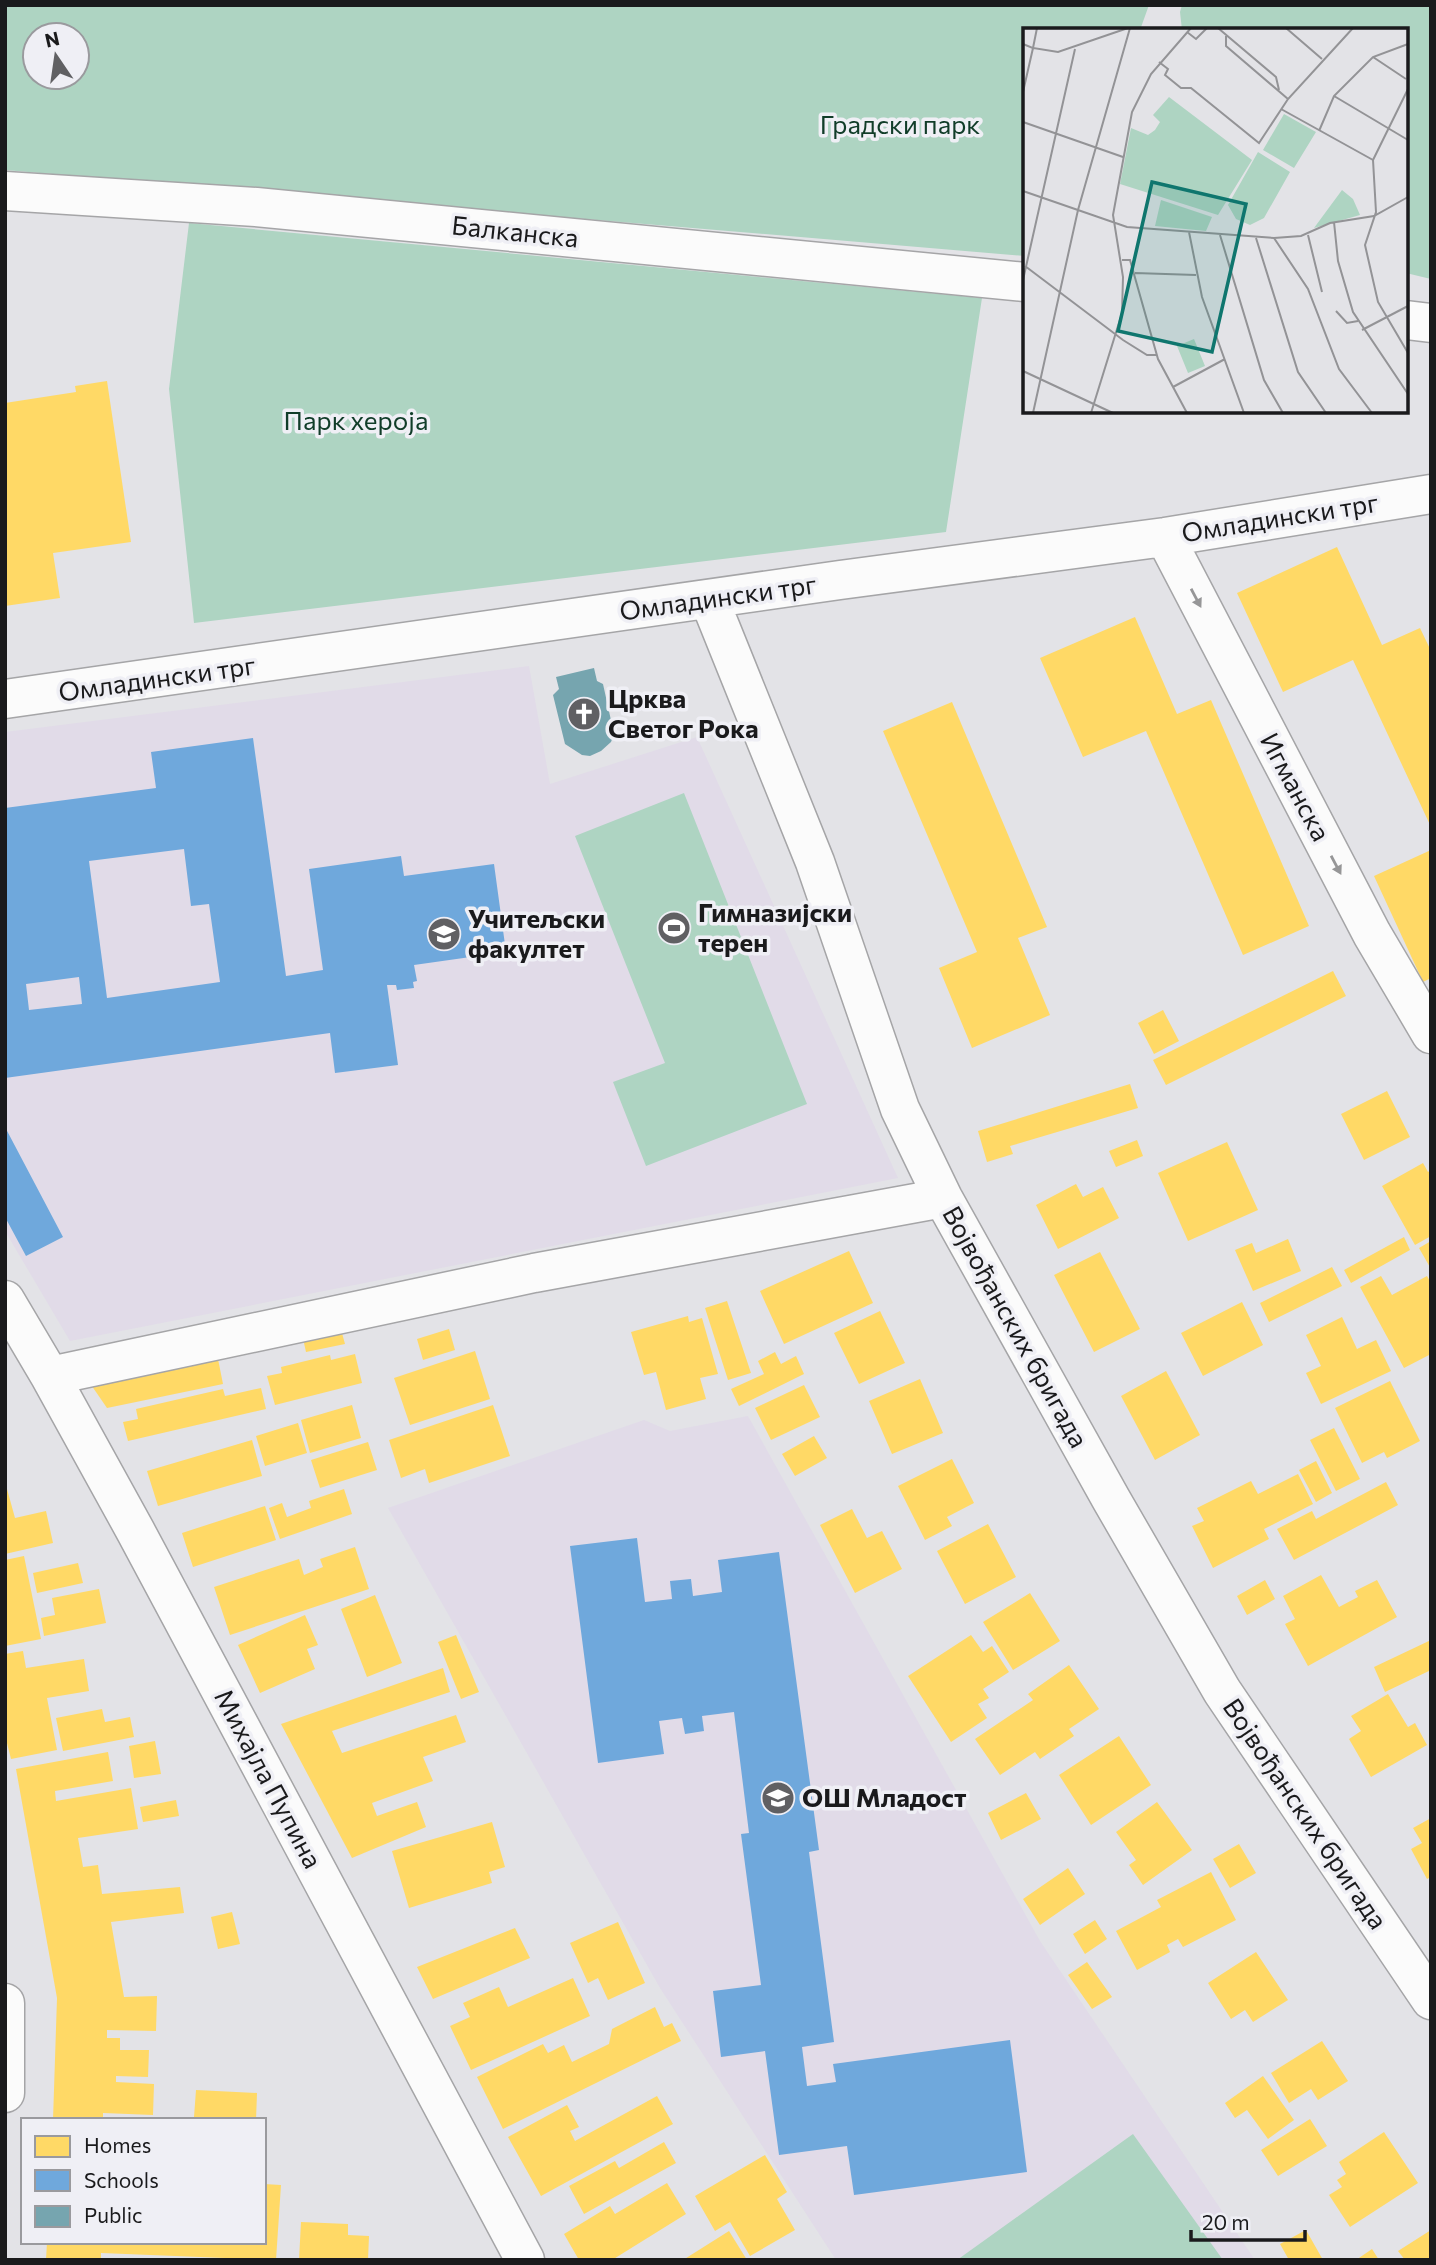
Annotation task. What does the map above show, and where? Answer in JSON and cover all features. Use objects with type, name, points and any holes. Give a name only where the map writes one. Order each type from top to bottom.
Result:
[{"type":"street","name":"Балканска","points":[[5,191],[256,207],[1023,282]]},
{"type":"street","points":[[1408,320],[1431,323]]},
{"type":"street","name":"Омладински трг","points":[[5,699],[1165,537],[1431,494]]},
{"type":"street","name":"Игманска","points":[[1165,537],[1372,934],[1431,1034]]},
{"type":"street","name":"Војвођанских бригада","points":[[709,599],[815,862],[900,1109],[943,1198],[1222,1691],[1431,2000]]},
{"type":"street","points":[[50,1376],[534,1273],[943,1198]]},
{"type":"street","name":"Михајла Пупина","points":[[5,1300],[143,1544],[526,2260]]},
{"type":"street","points":[[5,2003],[5,2093]]},
{"type":"shaded area","points":[[529,666],[550,784],[697,737],[898,1178],[70,1341],[5,1231],[5,732]]},
{"type":"shaded area","points":[[748,1416],[1040,1941],[1255,2260],[836,2260],[660,1988],[388,1508],[644,1420],[670,1431]]},
{"type":"green space","name":"Градски парк","points":[[5,5],[1149,5],[1141,28],[1023,28],[1023,256],[5,170]]},
{"type":"green space","points":[[1182,5],[1431,5],[1431,279],[1408,273],[1408,28],[1182,28]]},
{"type":"green space","name":"Парк хероја","points":[[189,223],[982,298],[946,532],[194,623],[169,389]]},
{"type":"green space","name":"Гимназијски терен","points":[[684,793],[807,1104],[646,1166],[613,1082],[665,1063],[575,836]]},
{"type":"green space","points":[[1133,2134],[1223,2260],[957,2260]]},
{"type":"building: Homes","points":[[107,381],[131,542],[53,553],[60,598],[5,606],[5,403],[76,392],[75,386]]},
{"type":"building: Homes","points":[[1337,547],[1382,645],[1420,628],[1431,651],[1431,827],[1353,660],[1283,692],[1237,593]]},
{"type":"building: Homes","points":[[1135,617],[1177,714],[1211,700],[1309,926],[1243,955],[1146,731],[1083,757],[1040,658]]},
{"type":"building: Homes","points":[[952,702],[1047,927],[1018,938],[1050,1015],[972,1048],[939,968],[977,952],[883,731]]},
{"type":"building: Homes","points":[[1431,850],[1431,978],[1423,982],[1374,876]]},
{"type":"building: Homes","points":[[1333,971],[1346,996],[1166,1085],[1153,1060]]},
{"type":"building: Homes","points":[[1163,1010],[1179,1041],[1154,1054],[1138,1023]]},
{"type":"building: Homes","points":[[1130,1084],[1138,1108],[1010,1146],[1013,1154],[987,1162],[978,1131]]},
{"type":"building: Homes","points":[[1387,1091],[1410,1137],[1364,1160],[1341,1114]]},
{"type":"building: Homes","points":[[1137,1140],[1143,1156],[1116,1167],[1109,1151]]},
{"type":"building: Homes","points":[[1227,1142],[1258,1210],[1188,1241],[1158,1173]]},
{"type":"building: Homes","points":[[1423,1163],[1428,1172],[1431,1170],[1431,1236],[1415,1245],[1382,1186]]},
{"type":"building: Homes","points":[[1076,1184],[1083,1197],[1103,1187],[1119,1218],[1058,1249],[1036,1205]]},
{"type":"building: Homes","points":[[1404,1237],[1410,1250],[1351,1283],[1344,1270]]},
{"type":"building: Homes","points":[[1288,1239],[1301,1271],[1253,1291],[1235,1250],[1252,1243],[1256,1253]]},
{"type":"building: Homes","points":[[1431,1241],[1431,1269],[1419,1248]]},
{"type":"building: Homes","points":[[849,1251],[873,1303],[784,1344],[760,1291]]},
{"type":"building: Homes","points":[[1100,1252],[1140,1329],[1094,1352],[1054,1275]]},
{"type":"building: Homes","points":[[1332,1267],[1342,1286],[1269,1322],[1260,1303]]},
{"type":"building: Homes","points":[[1381,1276],[1392,1295],[1427,1276],[1431,1283],[1431,1354],[1404,1368],[1360,1287]]},
{"type":"building: Homes","points":[[727,1301],[751,1373],[728,1380],[705,1308]]},
{"type":"building: Homes","points":[[1242,1302],[1263,1345],[1203,1376],[1181,1333]]},
{"type":"building: Homes","points":[[880,1311],[905,1363],[859,1384],[834,1333]]},
{"type":"building: Homes","points":[[688,1316],[689,1322],[702,1318],[718,1374],[700,1378],[706,1399],[666,1410],[656,1372],[644,1375],[631,1332]]},
{"type":"building: Homes","points":[[1342,1317],[1357,1349],[1376,1340],[1391,1371],[1321,1404],[1306,1373],[1321,1366],[1306,1335]]},
{"type":"building: Homes","points":[[340,1326],[345,1344],[306,1352],[302,1334]]},
{"type":"building: Homes","points":[[449,1329],[455,1350],[423,1360],[417,1339]]},
{"type":"building: Homes","points":[[216,1349],[223,1384],[107,1408],[85,1376]]},
{"type":"building: Homes","points":[[475,1351],[490,1399],[410,1425],[394,1378]]},
{"type":"building: Homes","points":[[775,1352],[781,1364],[796,1356],[804,1374],[739,1406],[731,1389],[764,1374],[758,1361]]},
{"type":"building: Homes","points":[[355,1354],[362,1383],[275,1405],[267,1376],[282,1373],[281,1367],[330,1355],[331,1360]]},
{"type":"building: Homes","points":[[1166,1371],[1200,1435],[1155,1460],[1121,1396]]},
{"type":"building: Homes","points":[[920,1379],[943,1433],[892,1454],[869,1401]]},
{"type":"building: Homes","points":[[1390,1381],[1420,1441],[1387,1458],[1384,1452],[1362,1463],[1335,1408]]},
{"type":"building: Homes","points":[[804,1385],[820,1417],[771,1440],[755,1408]]},
{"type":"building: Homes","points":[[261,1388],[266,1409],[128,1441],[123,1422],[138,1419],[136,1409],[223,1389],[225,1396]]},
{"type":"building: Homes","points":[[352,1405],[361,1438],[310,1453],[301,1420]]},
{"type":"building: Homes","points":[[493,1405],[510,1456],[429,1483],[425,1469],[401,1478],[389,1440]]},
{"type":"building: Homes","points":[[298,1423],[307,1453],[265,1466],[256,1436]]},
{"type":"building: Homes","points":[[1334,1428],[1360,1479],[1336,1491],[1310,1440]]},
{"type":"building: Homes","points":[[814,1436],[827,1458],[795,1476],[782,1454]]},
{"type":"building: Homes","points":[[252,1440],[262,1476],[158,1506],[147,1471]]},
{"type":"building: Homes","points":[[368,1442],[377,1470],[320,1488],[311,1460]]},
{"type":"building: Homes","points":[[952,1459],[974,1503],[947,1517],[952,1526],[925,1540],[898,1486]]},
{"type":"building: Homes","points":[[1316,1461],[1332,1493],[1316,1502],[1299,1470]]},
{"type":"building: Homes","points":[[1298,1474],[1313,1504],[1264,1529],[1269,1539],[1213,1568],[1192,1526],[1204,1521],[1197,1508],[1251,1481],[1258,1494]]},
{"type":"building: Homes","points":[[1386,1482],[1398,1505],[1294,1560],[1277,1529],[1312,1511],[1316,1519]]},
{"type":"building: Homes","points":[[5,1489],[15,1518],[46,1511],[53,1543],[5,1554]]},
{"type":"building: Homes","points":[[344,1489],[352,1514],[280,1539],[269,1508],[282,1503],[287,1517],[311,1508],[309,1501]]},
{"type":"building: Homes","points":[[265,1506],[276,1540],[193,1567],[182,1533]]},
{"type":"building: Homes","points":[[852,1509],[867,1538],[882,1531],[902,1569],[855,1593],[820,1525]]},
{"type":"building: Homes","points":[[988,1524],[1016,1577],[965,1604],[937,1551]]},
{"type":"building: Homes","points":[[355,1547],[369,1589],[230,1635],[214,1587],[299,1559],[304,1575],[323,1567],[320,1559]]},
{"type":"building: Homes","points":[[24,1556],[41,1639],[5,1646],[5,1560]]},
{"type":"building: Homes","points":[[78,1563],[83,1583],[37,1593],[33,1573]]},
{"type":"building: Homes","points":[[1321,1575],[1339,1607],[1358,1597],[1355,1591],[1377,1580],[1397,1617],[1308,1666],[1285,1624],[1295,1619],[1283,1596]]},
{"type":"building: Homes","points":[[1265,1580],[1275,1599],[1247,1615],[1237,1596]]},
{"type":"building: Homes","points":[[99,1589],[106,1623],[44,1636],[41,1618],[55,1615],[52,1598]]},
{"type":"building: Homes","points":[[1030,1593],[1060,1641],[1013,1670],[983,1622]]},
{"type":"building: Homes","points":[[375,1595],[402,1663],[367,1677],[341,1609]]},
{"type":"building: Homes","points":[[305,1615],[318,1645],[307,1649],[315,1669],[260,1693],[238,1645]]},
{"type":"building: Homes","points":[[456,1635],[479,1692],[461,1699],[438,1642]]},
{"type":"building: Homes","points":[[971,1635],[983,1652],[992,1646],[1009,1672],[983,1689],[989,1698],[978,1704],[987,1718],[951,1742],[908,1676]]},
{"type":"building: Homes","points":[[1431,1640],[1431,1670],[1385,1692],[1374,1667]]},
{"type":"building: Homes","points":[[23,1651],[26,1668],[84,1659],[89,1691],[47,1698],[57,1750],[11,1759],[5,1735],[5,1654]]},
{"type":"building: Homes","points":[[1069,1665],[1099,1709],[1069,1729],[1074,1736],[1040,1759],[1035,1752],[1000,1775],[975,1739],[1033,1700],[1028,1694]]},
{"type":"building: Homes","points":[[443,1668],[450,1692],[332,1731],[342,1753],[456,1715],[466,1742],[423,1757],[433,1781],[372,1803],[377,1816],[417,1802],[426,1827],[352,1858],[281,1724]]},
{"type":"building: Homes","points":[[1388,1694],[1408,1727],[1415,1723],[1427,1745],[1371,1777],[1349,1739],[1361,1731],[1351,1716]]},
{"type":"building: Homes","points":[[102,1709],[105,1722],[130,1717],[134,1737],[63,1751],[56,1718]]},
{"type":"building: Homes","points":[[1119,1736],[1151,1785],[1091,1825],[1059,1775]]},
{"type":"building: Homes","points":[[155,1741],[161,1774],[134,1778],[129,1746]]},
{"type":"building: Homes","points":[[108,1752],[113,1781],[55,1791],[56,1801],[131,1788],[138,1829],[78,1838],[83,1867],[98,1865],[102,1894],[180,1887],[184,1913],[111,1922],[124,1997],[157,1996],[156,2031],[107,2030],[107,2038],[120,2038],[120,2050],[149,2050],[148,2077],[116,2076],[116,2082],[154,2084],[153,2115],[103,2113],[103,2118],[53,2118],[57,1998],[16,1769]]},
{"type":"building: Homes","points":[[1026,1793],[1041,1819],[1001,1840],[988,1813]]},
{"type":"building: Homes","points":[[176,1800],[179,1816],[143,1822],[140,1807]]},
{"type":"building: Homes","points":[[1157,1802],[1192,1850],[1143,1885],[1129,1865],[1136,1860],[1116,1832]]},
{"type":"building: Homes","points":[[1431,1818],[1431,1877],[1427,1879],[1411,1849],[1422,1843],[1413,1828]]},
{"type":"building: Homes","points":[[492,1822],[505,1867],[489,1872],[492,1883],[409,1908],[392,1851]]},
{"type":"building: Homes","points":[[1239,1844],[1256,1873],[1230,1888],[1213,1859]]},
{"type":"building: Homes","points":[[1068,1868],[1085,1894],[1040,1925],[1023,1899]]},
{"type":"building: Homes","points":[[1211,1872],[1236,1920],[1183,1947],[1178,1939],[1167,1945],[1170,1952],[1137,1970],[1116,1931],[1161,1907],[1157,1900]]},
{"type":"building: Homes","points":[[232,1912],[240,1944],[218,1949],[211,1917]]},
{"type":"building: Homes","points":[[1095,1920],[1107,1939],[1085,1954],[1073,1934]]},
{"type":"building: Homes","points":[[618,1922],[645,1983],[608,2000],[598,1978],[588,1983],[570,1943]]},
{"type":"building: Homes","points":[[515,1928],[530,1958],[433,1999],[417,1967]]},
{"type":"building: Homes","points":[[1256,1952],[1288,2000],[1253,2022],[1245,2010],[1231,2019],[1208,1983]]},
{"type":"building: Homes","points":[[1087,1962],[1112,1997],[1092,2009],[1068,1975]]},
{"type":"building: Homes","points":[[573,1978],[590,2016],[471,2070],[450,2026],[470,2017],[463,2003],[499,1987],[508,2007]]},
{"type":"building: Homes","points":[[655,2007],[664,2027],[672,2023],[681,2041],[503,2129],[477,2077],[543,2044],[548,2053],[564,2045],[572,2062],[609,2044],[612,2029]]},
{"type":"building: Homes","points":[[1322,2041],[1348,2081],[1318,2100],[1311,2089],[1289,2103],[1271,2073]]},
{"type":"building: Homes","points":[[1263,2076],[1294,2120],[1268,2139],[1247,2110],[1235,2118],[1225,2103]]},
{"type":"building: Homes","points":[[196,2090],[257,2093],[256,2118],[194,2117]]},
{"type":"building: Homes","points":[[657,2096],[673,2124],[541,2196],[508,2137],[567,2105],[579,2127],[570,2131],[575,2141]]},
{"type":"building: Homes","points":[[1310,2119],[1327,2146],[1278,2176],[1261,2150]]},
{"type":"building: Homes","points":[[1384,2132],[1418,2183],[1350,2227],[1329,2195],[1342,2187],[1337,2180],[1346,2174],[1339,2162]]},
{"type":"building: Homes","points":[[664,2142],[676,2163],[584,2214],[569,2186],[615,2161],[619,2168]]},
{"type":"building: Homes","points":[[765,2155],[787,2192],[777,2199],[795,2230],[750,2256],[730,2222],[715,2231],[695,2196]]},
{"type":"building: Homes","points":[[667,2183],[686,2214],[612,2260],[579,2260],[564,2234],[610,2206],[615,2214]]},
{"type":"building: Homes","points":[[266,2184],[281,2185],[276,2260],[101,2253],[101,2260],[46,2260],[47,2244],[266,2244]]},
{"type":"building: Homes","points":[[301,2222],[348,2224],[348,2235],[369,2236],[368,2260],[299,2260]]},
{"type":"building: Homes","points":[[1306,2230],[1323,2260],[1289,2260],[1280,2244]]},
{"type":"building: Homes","points":[[1431,2230],[1431,2260],[1405,2260],[1398,2251]]},
{"type":"building: Homes","points":[[729,2231],[747,2260],[683,2260]]},
{"type":"building: Homes","points":[[1372,2249],[1379,2260],[1356,2260]]},
{"type":"building: Schools","points":[[253,738],[286,976],[323,970],[309,869],[401,856],[404,876],[494,864],[506,952],[414,965],[417,981],[413,982],[414,988],[397,990],[396,985],[387,985],[398,1065],[335,1073],[330,1033],[5,1078],[5,808],[156,788],[151,752]],"holes":[[[184,849],[191,906],[209,904],[220,982],[107,998],[89,861]],[[79,977],[82,1004],[29,1010],[26,984]]]},
{"type":"building: Schools","points":[[5,1127],[63,1237],[26,1256],[5,1217]]},
{"type":"building: Schools","name":"ОШ Младост","points":[[637,1538],[645,1602],[672,1599],[670,1581],[691,1579],[693,1596],[722,1592],[718,1560],[779,1552],[819,1850],[809,1852],[834,2042],[802,2047],[807,2086],[836,2082],[833,2064],[1010,2040],[1027,2172],[854,2195],[847,2146],[779,2155],[765,2051],[721,2057],[713,1991],[761,1985],[741,1834],[749,1833],[734,1712],[702,1716],[704,1731],[685,1734],[682,1718],[659,1721],[664,1754],[598,1763],[570,1546]]},
{"type":"building: Public","name":"Црква Светог Рока","points":[[594,668],[597,681],[603,684],[614,734],[611,742],[590,756],[582,755],[565,744],[553,695],[559,689],[556,677]]},
{"type":"place","name":"Црква Светог Рока","points":[[584,714]]},
{"type":"place","name":"Гимназијски терен","points":[[674,928]]},
{"type":"place","name":"Учитељски факултет","points":[[444,934]]},
{"type":"place","name":"ОШ Младост","points":[[778,1798]]}]
